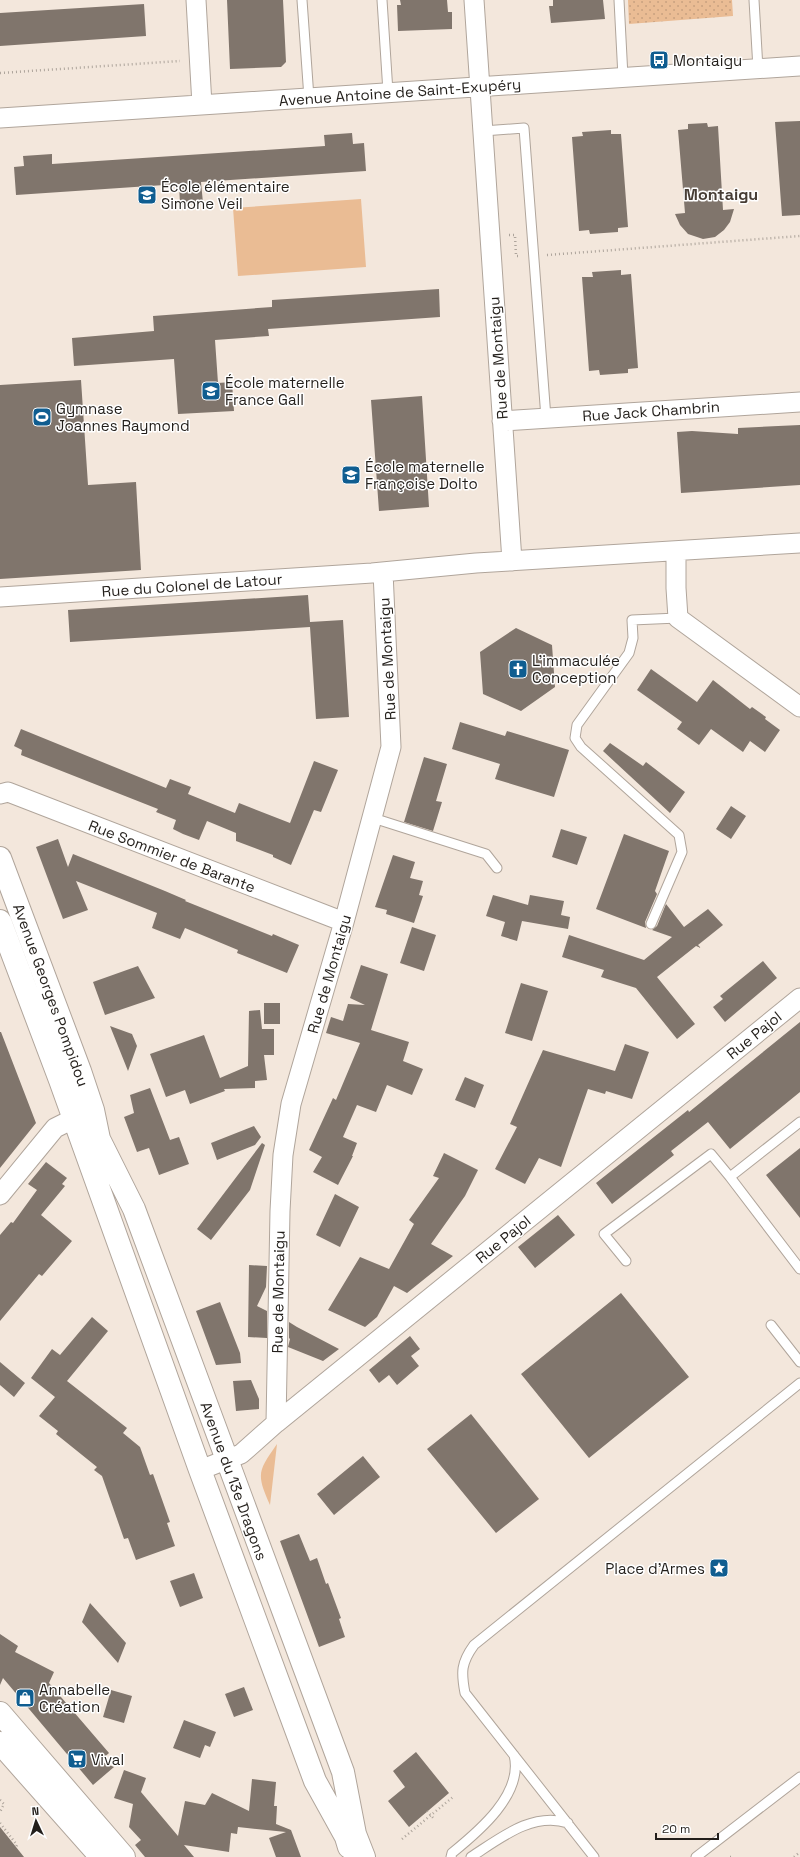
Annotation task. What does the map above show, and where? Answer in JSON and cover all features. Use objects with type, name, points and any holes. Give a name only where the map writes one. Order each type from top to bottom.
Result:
[{"type":"main road","name":"Avenue Georges Pompidou","points":[[0,858],[93,1110]]},
{"type":"main road","name":"Avenue Georges Pompidou","points":[[0,921],[73,1118]]},
{"type":"main road","name":"Avenue du 13e Dragons","points":[[93,1110],[99,1139],[134,1209],[343,1772],[356,1834],[364,1857]]},
{"type":"main road","name":"Avenue du 13e Dragons","points":[[73,1118],[200,1470],[315,1781],[346,1837],[353,1857]]},
{"type":"main road","points":[[0,1713],[124,1857]]},
{"type":"main road","points":[[0,1743],[101,1857]]},
{"type":"street","points":[[196,0],[202,105]]},
{"type":"street","name":"Rue de Montaigu","points":[[474,0],[512,561]]},
{"type":"street","name":"Avenue Antoine de Saint-Exupéry","points":[[0,118],[800,66]]},
{"type":"street","name":"Rue Jack Chambrin","points":[[502,421],[800,402]]},
{"type":"street","points":[[383,572],[512,561],[800,543]]},
{"type":"street","points":[[676,551],[678,618],[800,707]]},
{"type":"street","name":"Rue de Montaigu","points":[[276,1423],[280,1212],[283,1155],[291,1104],[344,922],[392,747],[383,572]]},
{"type":"street","name":"Rue du Colonel de Latour","points":[[0,597],[383,572]]},
{"type":"street","name":"Rue Sommier de Barante","points":[[0,794],[8,792],[344,922]]},
{"type":"street","name":"Rue Pajol","points":[[200,1470],[241,1454],[276,1423],[800,998]]},
{"type":"street","points":[[0,1195],[55,1128],[73,1118],[93,1110]]},
{"type":"lane","points":[[302,0],[309,98]]},
{"type":"lane","points":[[382,0],[388,92]]},
{"type":"lane","points":[[619,0],[623,77]]},
{"type":"lane","points":[[754,0],[758,69]]},
{"type":"lane","points":[[483,131],[524,128],[546,418]]},
{"type":"lane","points":[[651,924],[682,852],[679,835],[581,747],[575,738],[577,725],[629,653],[633,638],[632,620],[678,618]]},
{"type":"lane","points":[[373,818],[486,854],[497,868]]},
{"type":"lane","points":[[730,1177],[800,1122]]},
{"type":"lane","points":[[626,1261],[604,1234],[711,1154],[800,1268]]},
{"type":"lane","points":[[771,1325],[800,1362]]},
{"type":"lane","points":[[594,1857],[514,1754],[464,1693],[462,1667],[466,1657],[474,1645],[800,1382]]},
{"type":"lane","points":[[451,1857],[452,1853],[482,1829],[505,1800],[514,1776],[516,1762],[514,1754]]},
{"type":"lane","points":[[696,1857],[800,1777]]},
{"type":"lane","points":[[471,1857],[524,1825],[549,1819],[568,1823]]},
{"type":"path","points":[[0,73],[200,60]]},
{"type":"path","points":[[490,237],[515,235],[516,256],[800,236]]},
{"type":"path","points":[[402,1839],[453,1797]]},
{"type":"path","points":[[0,1800],[4,1804],[0,1812]]},
{"type":"path","points":[[427,1812],[435,1820]]},
{"type":"path","points":[[0,1823],[17,1845],[16,1846]]},
{"type":"path","points":[[794,1857],[800,1852]]},
{"type":"shaded area","points":[[628,0],[732,0],[733,16],[629,24]]},
{"type":"shaded area","points":[[361,199],[366,267],[238,276],[233,208]]},
{"type":"shaded area","points":[[277,1444],[270,1505],[261,1479],[261,1473],[266,1461]]},
{"type":"building","points":[[227,0],[283,0],[286,62],[281,67],[230,69]]},
{"type":"building","points":[[400,0],[447,0],[448,12],[452,12],[452,29],[398,31],[397,5],[401,5]]},
{"type":"building","points":[[553,0],[603,0],[605,19],[551,23],[549,6],[553,6]]},
{"type":"building","points":[[144,4],[146,36],[0,46],[0,13]]},
{"type":"building","points":[[800,121],[800,215],[782,216],[775,122]]},
{"type":"building","points":[[707,123],[708,127],[718,126],[723,210],[734,209],[730,222],[724,230],[715,237],[703,239],[688,234],[680,225],[675,214],[685,213],[678,130],[688,129],[688,124]]},
{"type":"building","points":[[611,130],[611,134],[621,134],[628,227],[618,228],[618,232],[590,234],[589,230],[579,231],[572,137],[583,136],[582,132]]},
{"type":"building","points":[[352,133],[353,144],[364,143],[366,171],[201,182],[203,203],[180,204],[179,184],[16,195],[14,167],[24,166],[23,156],[52,154],[52,164],[325,146],[324,135]]},
{"type":"building","points":[[621,270],[621,275],[631,274],[638,368],[628,369],[628,373],[600,375],[599,370],[589,371],[582,277],[593,277],[592,272]]},
{"type":"building","points":[[439,289],[440,317],[268,329],[269,336],[215,340],[218,383],[232,382],[234,411],[178,414],[174,359],[74,366],[72,338],[154,331],[153,316],[272,307],[272,300]]},
{"type":"building","points":[[81,380],[88,485],[136,482],[141,570],[0,579],[0,385]]},
{"type":"building","points":[[422,396],[429,507],[379,511],[371,400]]},
{"type":"building","points":[[800,425],[800,485],[681,493],[677,432],[692,431],[738,434],[738,428]]},
{"type":"building","points":[[308,595],[310,622],[343,620],[349,717],[316,719],[310,627],[70,642],[68,610]]},
{"type":"building","name":"L'immaculée Conception","points":[[516,628],[552,645],[555,687],[521,711],[483,694],[480,652]]},
{"type":"building","points":[[651,669],[697,702],[713,680],[750,709],[752,707],[766,717],[765,719],[780,730],[765,752],[750,741],[743,752],[711,729],[699,745],[677,729],[682,722],[637,690]]},
{"type":"building","points":[[460,722],[505,736],[507,731],[569,750],[554,797],[495,779],[500,764],[452,749]]},
{"type":"building","points":[[21,729],[166,788],[170,779],[191,787],[188,794],[235,813],[239,803],[290,823],[314,761],[338,770],[321,812],[314,810],[291,865],[273,857],[273,855],[236,841],[236,833],[207,821],[199,840],[183,834],[173,829],[176,820],[156,812],[158,809],[21,755],[22,750],[14,746]]},
{"type":"building","points":[[610,743],[643,766],[646,762],[685,792],[670,813],[603,751]]},
{"type":"building","points":[[424,757],[447,764],[436,801],[442,802],[433,831],[404,822]]},
{"type":"building","points":[[731,806],[746,816],[731,839],[716,829]]},
{"type":"building","points":[[561,829],[587,837],[577,865],[552,857]]},
{"type":"building","points":[[624,834],[669,851],[655,891],[657,894],[645,922],[646,928],[596,909]]},
{"type":"building","points":[[58,839],[68,867],[73,854],[165,891],[186,900],[185,901],[272,936],[273,934],[299,945],[287,973],[237,953],[238,950],[185,928],[180,939],[152,928],[157,913],[76,881],[88,910],[63,919],[36,847]]},
{"type":"building","points":[[393,855],[415,862],[410,878],[423,881],[419,895],[423,896],[414,923],[386,914],[387,910],[375,907]]},
{"type":"building","points":[[493,895],[528,905],[530,895],[564,901],[561,915],[570,917],[568,929],[522,921],[517,941],[501,936],[505,922],[486,916]]},
{"type":"building","points":[[666,904],[684,927],[708,909],[723,925],[698,945],[701,948],[696,946],[657,977],[695,1024],[677,1039],[636,988],[601,977],[604,970],[562,957],[569,935],[644,960],[672,937],[652,930],[657,926]]},
{"type":"building","points":[[412,927],[436,935],[424,971],[400,963]]},
{"type":"building","points":[[763,961],[777,978],[725,1022],[713,1007],[723,999],[720,996]]},
{"type":"building","points":[[361,965],[388,974],[371,1030],[409,1042],[403,1061],[423,1069],[412,1095],[387,1085],[376,1112],[357,1105],[343,1137],[357,1143],[353,1156],[338,1185],[313,1172],[322,1157],[309,1150],[333,1098],[336,1100],[360,1043],[326,1033],[331,1017],[343,1021],[348,1004],[365,1005],[350,998]]},
{"type":"building","points":[[138,966],[155,998],[105,1015],[93,982]]},
{"type":"building","points":[[521,983],[548,991],[532,1041],[505,1033]]},
{"type":"building","points":[[264,1003],[280,1003],[280,1024],[264,1024]]},
{"type":"building","points":[[260,1010],[262,1029],[274,1029],[274,1055],[264,1055],[267,1080],[255,1081],[255,1088],[224,1089],[225,1091],[190,1104],[185,1090],[166,1097],[150,1054],[204,1035],[220,1078],[248,1066],[249,1011]]},
{"type":"building","points":[[800,1022],[800,1092],[730,1149],[708,1122],[671,1151],[674,1155],[612,1204],[596,1183],[688,1110],[689,1112]]},
{"type":"building","points":[[110,1026],[132,1034],[137,1046],[128,1071]]},
{"type":"building","points":[[0,1032],[36,1123],[0,1168]]},
{"type":"building","points":[[625,1044],[649,1052],[632,1099],[606,1091],[605,1094],[588,1089],[561,1167],[539,1158],[525,1184],[495,1169],[517,1127],[510,1124],[543,1050],[615,1071]]},
{"type":"building","points":[[465,1077],[484,1085],[475,1108],[455,1100]]},
{"type":"building","points":[[150,1088],[170,1140],[179,1137],[189,1164],[159,1175],[149,1148],[137,1152],[124,1117],[134,1113],[130,1095]]},
{"type":"building","points":[[254,1126],[261,1137],[255,1145],[217,1160],[211,1143]]},
{"type":"building","points":[[262,1143],[265,1145],[250,1190],[211,1240],[197,1229]]},
{"type":"building","points":[[800,1148],[800,1218],[766,1175]]},
{"type":"building","points":[[444,1153],[478,1170],[465,1196],[431,1244],[453,1256],[407,1293],[394,1286],[377,1317],[365,1327],[328,1310],[360,1257],[389,1269],[414,1224],[409,1220],[439,1178],[433,1176]]},
{"type":"building","points":[[46,1162],[67,1178],[62,1184],[65,1186],[41,1215],[72,1241],[42,1276],[39,1274],[0,1321],[0,1235],[11,1222],[13,1223],[37,1190],[28,1184]]},
{"type":"building","points":[[335,1194],[359,1207],[340,1247],[316,1235]]},
{"type":"building","points":[[558,1215],[575,1235],[535,1268],[518,1247]]},
{"type":"building","points":[[249,1265],[267,1266],[266,1287],[257,1306],[267,1311],[267,1338],[248,1337]]},
{"type":"building","points":[[621,1293],[689,1377],[589,1458],[521,1374]]},
{"type":"building","points":[[220,1302],[240,1353],[241,1363],[216,1365],[196,1311]]},
{"type":"building","points":[[92,1317],[108,1331],[67,1381],[127,1428],[123,1433],[140,1447],[150,1475],[153,1474],[170,1522],[167,1523],[175,1546],[136,1560],[128,1538],[124,1539],[102,1476],[94,1470],[97,1467],[56,1434],[58,1431],[39,1416],[55,1397],[31,1378],[52,1349],[60,1355]]},
{"type":"building","points":[[289,1322],[339,1349],[323,1361],[288,1347],[290,1339]]},
{"type":"building","points":[[410,1336],[420,1349],[411,1356],[419,1366],[397,1385],[389,1375],[379,1383],[369,1370]]},
{"type":"building","points":[[0,1362],[25,1383],[14,1397],[0,1385]]},
{"type":"building","points":[[251,1380],[259,1399],[259,1409],[236,1411],[233,1381]]},
{"type":"building","points":[[471,1414],[539,1499],[496,1533],[427,1449]]},
{"type":"building","points":[[363,1456],[380,1477],[334,1515],[317,1494]]},
{"type":"building","points":[[299,1534],[310,1561],[317,1558],[326,1584],[328,1583],[341,1618],[339,1619],[345,1637],[319,1647],[280,1541]]},
{"type":"building","points":[[194,1573],[203,1598],[180,1607],[170,1581]]},
{"type":"building","points":[[90,1603],[126,1643],[118,1663],[82,1622]]},
{"type":"building","points":[[0,1634],[18,1646],[15,1652],[54,1672],[49,1683],[109,1753],[100,1761],[114,1767],[93,1785],[3,1678],[0,1685]]},
{"type":"building","points":[[244,1687],[253,1710],[234,1717],[225,1694]]},
{"type":"building","points":[[111,1690],[132,1696],[124,1723],[103,1717]]},
{"type":"building","points":[[184,1720],[216,1732],[210,1747],[205,1745],[200,1758],[173,1748]]},
{"type":"building","points":[[416,1752],[449,1793],[409,1827],[388,1801],[405,1787],[393,1771]]},
{"type":"building","points":[[124,1770],[146,1778],[141,1792],[178,1836],[185,1801],[205,1805],[212,1793],[249,1811],[252,1779],[276,1782],[274,1806],[277,1806],[276,1824],[291,1830],[301,1857],[276,1857],[269,1838],[286,1832],[238,1827],[237,1834],[231,1833],[229,1852],[184,1845],[194,1857],[145,1857],[135,1845],[141,1840],[129,1827],[133,1804],[114,1798]]},
{"type":"building","points":[[0,1827],[24,1857],[0,1857]]},
{"type":"place","name":"Montaigu","points":[[659,60]]},
{"type":"place","name":"École élémentaire Simone Veil","points":[[147,195]]},
{"type":"place","name":"École maternelle France Gall","points":[[211,391]]},
{"type":"place","name":"Gymnase Joannes Raymond","points":[[42,417]]},
{"type":"place","name":"École maternelle Françoise Dolto","points":[[351,475]]},
{"type":"place","name":"L'immaculée Conception","points":[[518,669]]},
{"type":"place","name":"Place d'Armes","points":[[719,1568]]},
{"type":"place","name":"Annabelle Création","points":[[25,1698]]},
{"type":"place","name":"Vival","points":[[77,1759]]},
{"type":"district","name":"Montaigu","points":[[721,194]]}]
